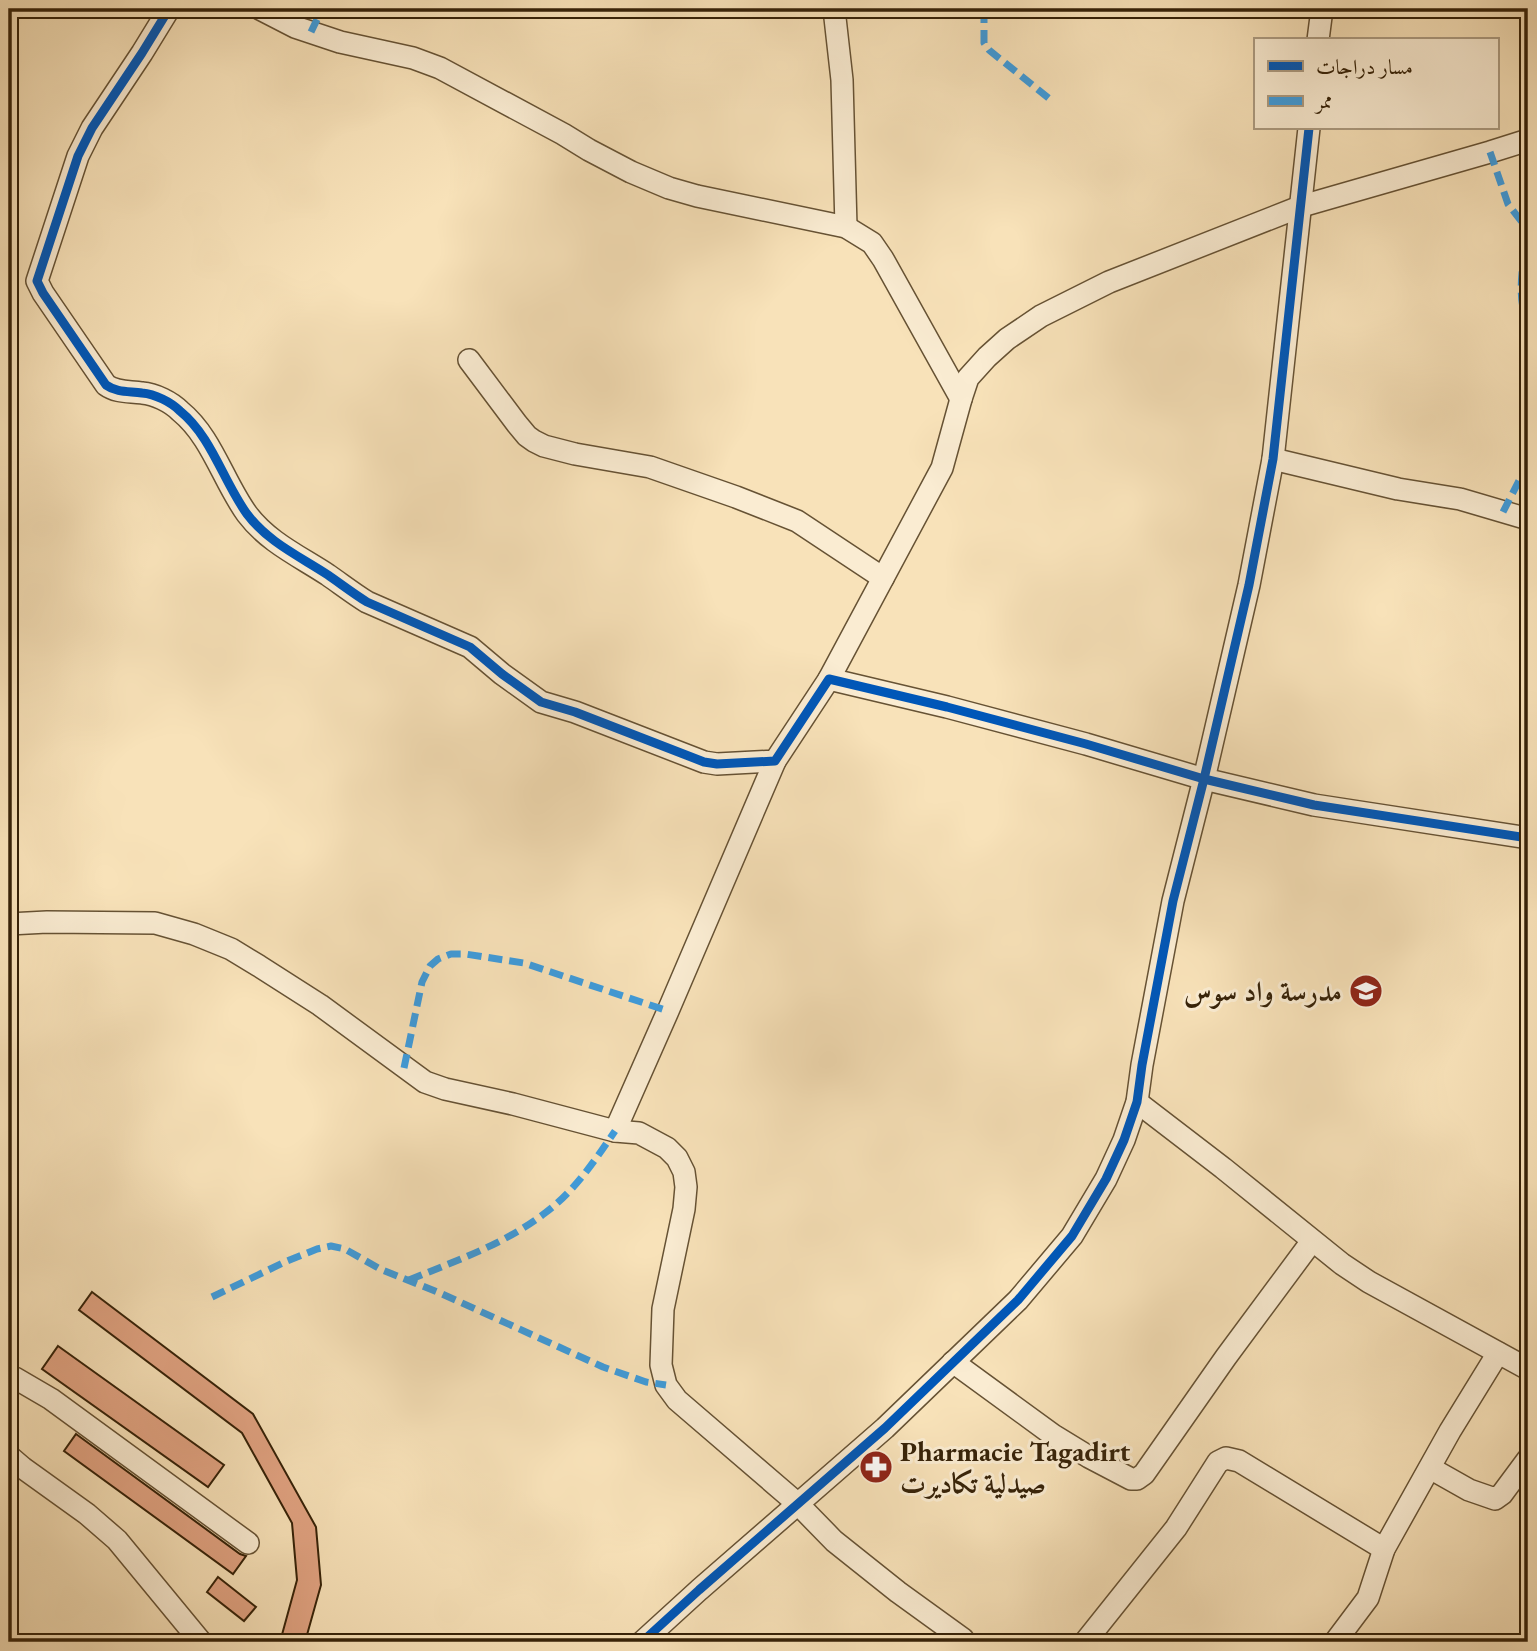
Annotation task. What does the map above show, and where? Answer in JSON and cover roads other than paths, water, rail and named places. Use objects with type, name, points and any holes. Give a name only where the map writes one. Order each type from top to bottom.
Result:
[{"type":"street","points":[[169,9],[92,128],[78,156],[37,281],[102,381],[109,388],[144,393],[166,401],[187,417],[247,514],[274,542],[368,602],[470,648],[541,702],[575,712],[704,762],[717,764],[775,761]]},
{"type":"street","points":[[260,9],[295,27],[340,42],[413,58],[440,68],[589,150],[669,188],[846,227],[872,243],[961,399]]},
{"type":"street","points":[[834,9],[842,80],[846,227]]},
{"type":"street","points":[[1318,38],[1322,9]]},
{"type":"street","points":[[642,1642],[885,1427],[1018,1300],[1072,1236],[1106,1179],[1124,1140],[1137,1102],[1173,901],[1249,585],[1273,459],[1309,130]]},
{"type":"street","points":[[615,1131],[775,761],[829,679],[942,468],[968,378],[987,357],[1007,339],[1041,316],[1109,282],[1302,206],[1528,140]]},
{"type":"street","points":[[469,359],[517,424],[534,441],[575,454],[650,467],[770,510],[797,521],[883,578]]},
{"type":"street","points":[[1273,459],[1398,489],[1460,499],[1528,519]]},
{"type":"street","points":[[829,679],[1086,744],[1204,779],[1314,805],[1528,838]]},
{"type":"street","points":[[9,924],[155,923],[194,934],[231,949],[320,1005],[425,1082],[615,1131],[639,1133],[667,1148],[677,1158],[684,1172],[685,1187],[684,1209],[663,1309],[661,1365],[666,1385],[677,1399],[798,1504],[834,1541],[963,1639]]},
{"type":"street","points":[[1137,1102],[1312,1241],[1369,1282],[1528,1369]]},
{"type":"street","points":[[953,1362],[1053,1435],[1131,1479],[1137,1479],[1312,1241]]},
{"type":"street","points":[[1335,1642],[1368,1598],[1384,1549],[1498,1353]]},
{"type":"street","points":[[9,1378],[15,1378],[51,1399],[248,1543]]},
{"type":"street","points":[[1086,1642],[1175,1528],[1218,1462],[1226,1458],[1239,1461],[1384,1549]]},
{"type":"street","points":[[1430,1468],[1469,1490],[1494,1499],[1502,1494],[1528,1459]]},
{"type":"street","points":[[13,1468],[87,1514],[117,1540],[201,1642]]},
{"type":"place","name":"مدرسة واد سوس","points":[[1366,991]]},
{"type":"place","name":"Pharmacie Tagadirt صيدلية تكاديرت","points":[[876,1467]]}]
